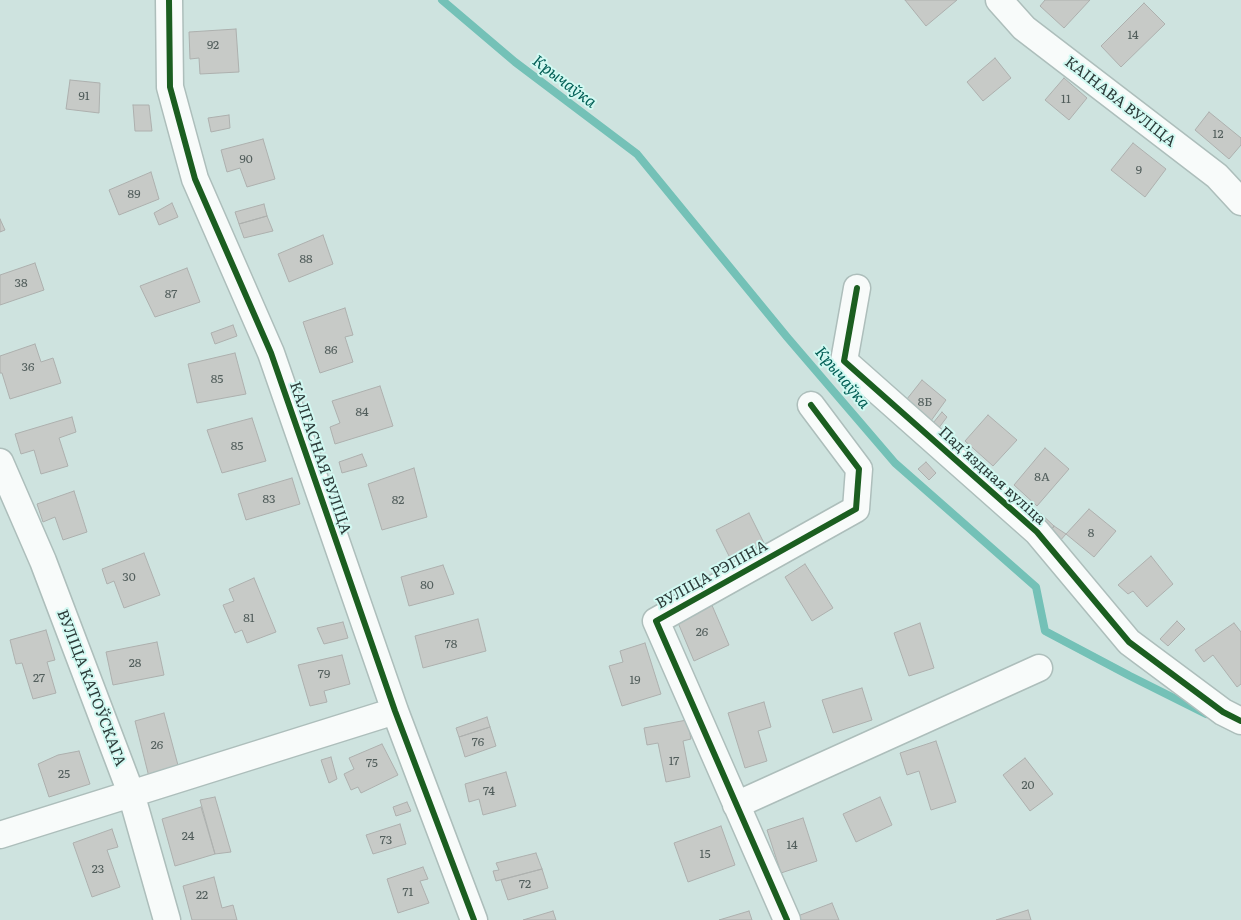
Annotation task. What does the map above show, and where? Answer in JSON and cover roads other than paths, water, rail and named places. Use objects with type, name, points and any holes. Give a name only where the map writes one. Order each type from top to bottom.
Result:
[{"type":"street","name":"КАЛГАСНАЯ ВУЛІЦА","points":[[169,0],[170,87],[195,179],[271,353],[395,711],[474,920]]},
{"type":"street","name":"КАІНАВА ВУЛІЦА","points":[[999,0],[1024,28],[1216,176],[1241,202]]},
{"type":"street","name":"Падʼяздная вуліца","points":[[857,288],[844,361],[1037,532],[1130,642],[1223,712],[1241,721]]},
{"type":"street","name":"ВУЛІЦА РЭПІНА","points":[[786,920],[656,621],[856,509],[859,469],[811,405]]},
{"type":"street","name":"ВУЛІЦА КАТОЎСКАГА","points":[[0,462],[43,561],[131,793],[167,920]]},
{"type":"street","points":[[736,805],[1039,668]]},
{"type":"street","points":[[0,835],[395,711]]},
{"type":"waterway","name":"Крычаўка","points":[[442,0],[515,62],[637,154],[787,337],[895,463],[1036,587],[1045,631],[1206,714]]}]
